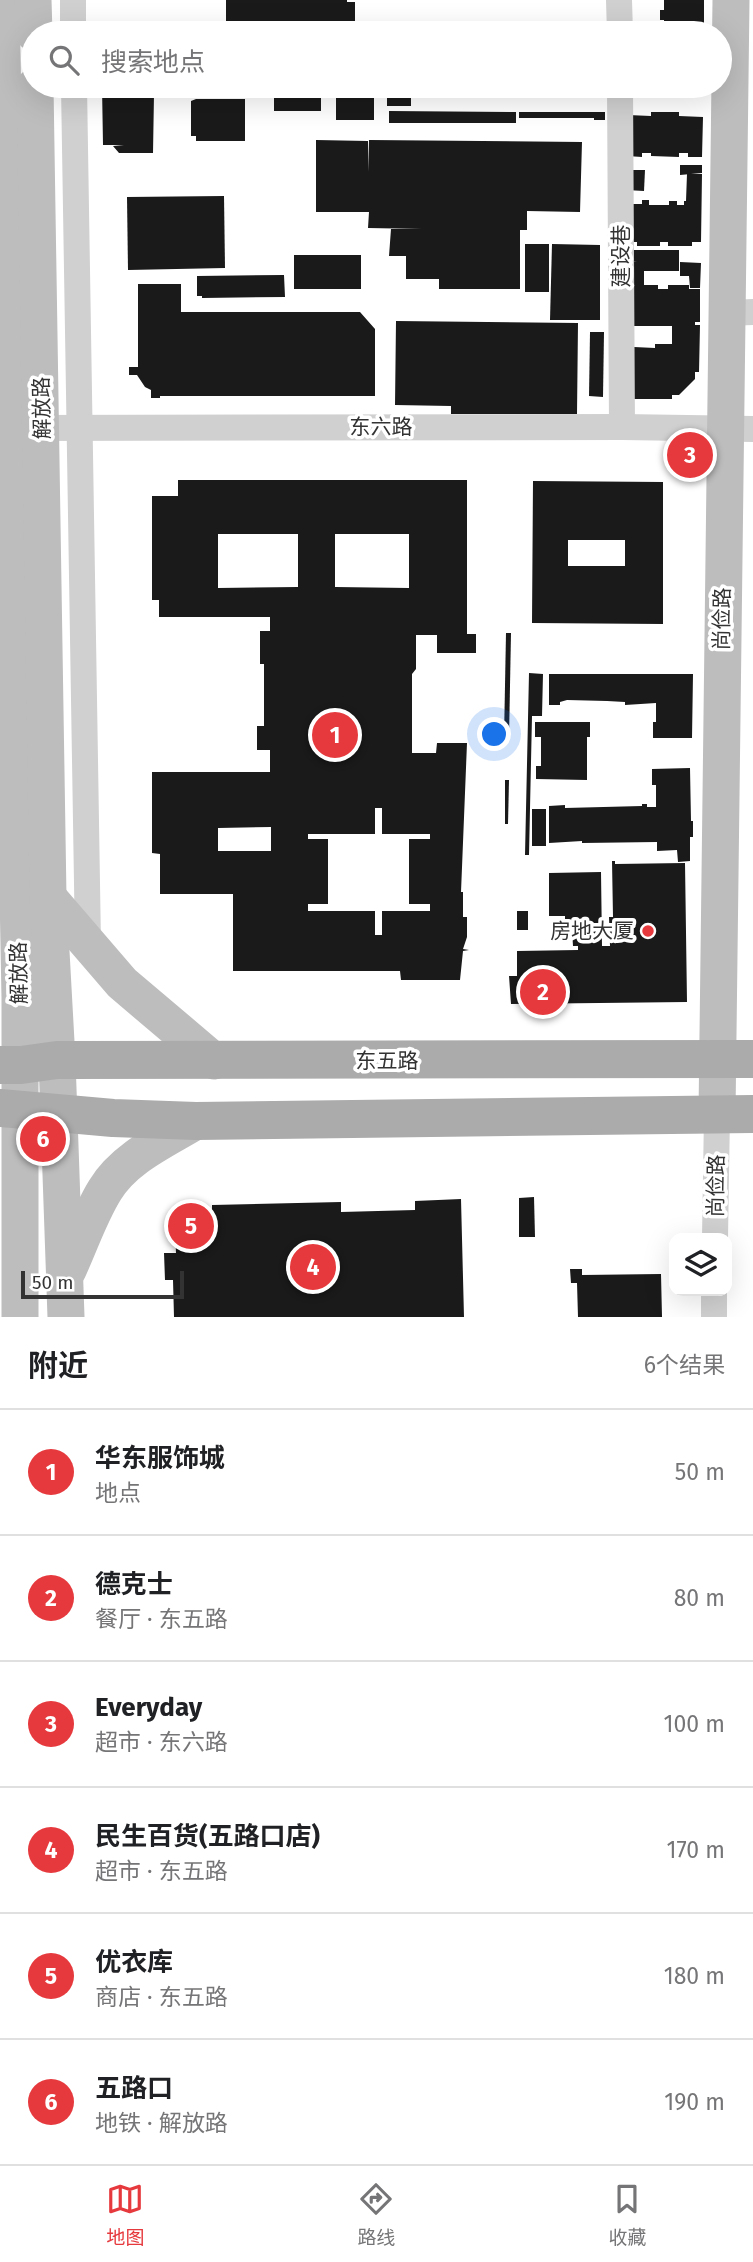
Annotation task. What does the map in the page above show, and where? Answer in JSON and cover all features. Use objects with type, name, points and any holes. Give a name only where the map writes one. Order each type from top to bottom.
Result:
[{"type":"main road","name":"解放路","points":[[1,0],[17,428],[26,1063],[11,1108],[21,1301]]},
{"type":"main road","points":[[33,0],[34,21]]},
{"type":"main road","name":"尚俭路","points":[[731,0],[732,21]]},
{"type":"main road","name":"尚俭路","points":[[732,35],[740,313],[735,1114]]},
{"type":"main road","name":"解放路","points":[[17,428],[34,98]]},
{"type":"main road","points":[[22,904],[88,944],[122,983],[214,1061]]},
{"type":"main road","name":"东五路","points":[[26,1063],[734,1058]]},
{"type":"main road","name":"解放路","points":[[26,1063],[59,1112],[66,1317]]},
{"type":"main road","points":[[11,1108],[113,1118],[196,1121],[735,1114]]},
{"type":"main road","points":[[65,1277],[105,1190],[116,1176],[135,1158],[196,1121]]},
{"type":"main road","points":[[0,1245],[21,1301]]},
{"type":"street","points":[[73,0],[73,21]]},
{"type":"street","points":[[620,0],[620,21]]},
{"type":"street","points":[[74,98],[88,944]]},
{"type":"street","name":"建设巷","points":[[620,98],[622,427]]},
{"type":"street","name":"东六路","points":[[17,428],[739,429]]},
{"type":"street","name":"尚俭路","points":[[716,1233],[735,1114]]},
{"type":"street","points":[[714,1296],[714,1317]]},
{"type":"building","points":[[226,0],[355,2],[355,21],[226,21]]},
{"type":"building","points":[[664,0],[704,0],[704,21],[660,20],[660,10],[664,10]]},
{"type":"building","points":[[102,98],[154,98],[153,153],[119,153],[113,146],[124,145],[103,145]]},
{"type":"building","points":[[274,98],[321,98],[321,111],[274,111]]},
{"type":"building","points":[[336,98],[374,98],[374,120],[336,120]]},
{"type":"building","points":[[387,98],[411,98],[411,106],[387,106]]},
{"type":"building","points":[[245,99],[245,141],[196,141],[196,136],[191,136],[191,101]]},
{"type":"building","points":[[389,111],[516,112],[516,123],[389,123]]},
{"type":"building","points":[[519,112],[605,112],[605,120],[519,118]]},
{"type":"building","points":[[651,112],[679,112],[679,116],[703,117],[702,157],[688,157],[688,153],[679,153],[679,157],[651,156],[651,153],[642,153],[642,157],[627,156],[628,115],[651,116]]},
{"type":"building","points":[[316,140],[368,141],[368,172],[369,140],[582,142],[580,212],[527,211],[527,230],[520,230],[520,289],[439,289],[439,279],[406,279],[406,256],[389,256],[391,229],[422,229],[368,228],[369,212],[316,212]]},
{"type":"building","points":[[680,165],[702,165],[702,173],[680,175]]},
{"type":"building","points":[[630,170],[645,170],[644,191],[626,190]]},
{"type":"building","points":[[687,174],[702,174],[701,242],[692,242],[692,246],[668,246],[668,242],[660,242],[660,246],[637,246],[637,242],[626,242],[633,204],[642,204],[642,200],[649,200],[649,205],[669,205],[669,201],[677,201],[677,205],[684,205]]},
{"type":"building","points":[[224,196],[225,268],[128,270],[127,197]]},
{"type":"building","points":[[525,244],[549,244],[549,292],[525,292]]},
{"type":"building","points":[[552,244],[600,245],[600,320],[550,320]]},
{"type":"building","points":[[625,250],[679,250],[679,271],[644,271],[644,285],[658,285],[658,289],[668,289],[668,285],[689,285],[689,289],[700,289],[700,322],[695,322],[695,325],[700,325],[699,372],[695,372],[695,379],[679,395],[672,395],[672,399],[624,399],[634,347],[655,348],[655,344],[672,344],[672,326],[627,326],[625,262],[637,261],[625,261]]},
{"type":"building","points":[[294,255],[361,255],[361,289],[294,289]]},
{"type":"building","points":[[680,262],[701,263],[700,288],[690,288],[689,276],[680,276]]},
{"type":"building","points":[[284,275],[285,297],[197,296],[197,276]]},
{"type":"building","points":[[138,284],[181,284],[181,312],[360,312],[375,329],[375,396],[151,398],[151,390],[145,387],[137,375],[129,375],[129,367],[138,367]]},
{"type":"building","points":[[396,321],[578,323],[577,414],[451,414],[451,406],[395,405]]},
{"type":"building","points":[[590,332],[604,332],[603,397],[589,396]]},
{"type":"building","points":[[178,480],[467,480],[467,634],[476,634],[476,653],[437,653],[437,635],[416,635],[416,669],[412,674],[412,753],[436,753],[437,743],[467,743],[461,892],[463,917],[467,917],[467,937],[463,949],[469,950],[463,951],[460,980],[401,980],[400,971],[233,971],[233,894],[160,894],[160,854],[152,853],[152,772],[270,772],[270,750],[257,750],[257,726],[264,726],[264,664],[260,664],[260,631],[270,631],[270,617],[159,617],[159,600],[152,600],[152,496],[178,496]],"holes":[[[218,534],[298,534],[298,587],[218,588]],[[335,534],[409,534],[409,588],[335,587]],[[375,808],[382,808],[382,834],[430,834],[430,839],[409,839],[409,904],[430,904],[430,911],[382,911],[382,935],[375,935],[375,911],[308,911],[308,904],[328,904],[328,839],[308,839],[308,834],[375,834]],[[271,827],[271,851],[218,851],[218,828]]]},
{"type":"building","points":[[533,481],[663,482],[663,624],[532,623]],"holes":[[[568,540],[625,540],[625,566],[568,566]]]},
{"type":"building","points":[[506,633],[511,633],[509,738],[504,738]]},
{"type":"building","points":[[529,673],[543,674],[542,716],[532,716],[529,855],[525,855]]},
{"type":"building","points":[[549,674],[693,674],[692,738],[653,738],[656,703],[625,705],[625,702],[567,700],[560,702],[560,705],[549,705]]},
{"type":"building","points":[[535,722],[590,722],[590,737],[587,737],[587,780],[536,779],[536,766],[541,766],[541,737],[535,737]]},
{"type":"building","points":[[690,768],[693,837],[690,837],[690,861],[678,862],[677,850],[657,851],[657,842],[549,843],[549,806],[565,805],[565,808],[647,804],[647,807],[656,807],[656,785],[652,785],[652,769]]},
{"type":"building","points":[[505,780],[509,780],[508,824],[505,824]]},
{"type":"building","points":[[532,809],[546,809],[546,846],[532,846]]},
{"type":"building","name":"房地大厦","points":[[612,861],[615,861],[615,864],[685,863],[687,1002],[511,1004],[509,976],[517,976],[517,951],[578,950],[578,946],[573,946],[572,930],[565,930],[565,916],[549,916],[549,873],[601,872],[602,946],[610,946],[609,917],[613,917]]},
{"type":"building","points":[[517,911],[528,911],[528,930],[517,930]]},
{"type":"building","points":[[534,1197],[535,1237],[519,1237],[519,1198]]},
{"type":"building","points":[[461,1199],[464,1317],[174,1317],[173,1280],[165,1280],[164,1253],[176,1253],[175,1229],[212,1229],[212,1205],[341,1202],[341,1212],[415,1210],[415,1201]]},
{"type":"building","points":[[570,1269],[582,1269],[582,1275],[661,1274],[662,1317],[578,1317],[577,1283],[571,1283]]},
{"type":"place","name":"Everyday","points":[[690,455]]},
{"type":"place","name":"华东服饰城","points":[[335,735]]},
{"type":"place","name":"房地大厦","points":[[648,931]]},
{"type":"place","name":"德克士","points":[[543,992]]},
{"type":"place","name":"五路口","points":[[43,1139]]},
{"type":"place","name":"优衣库","points":[[191,1226]]},
{"type":"place","name":"民生百货(五路口店)","points":[[313,1267]]}]
